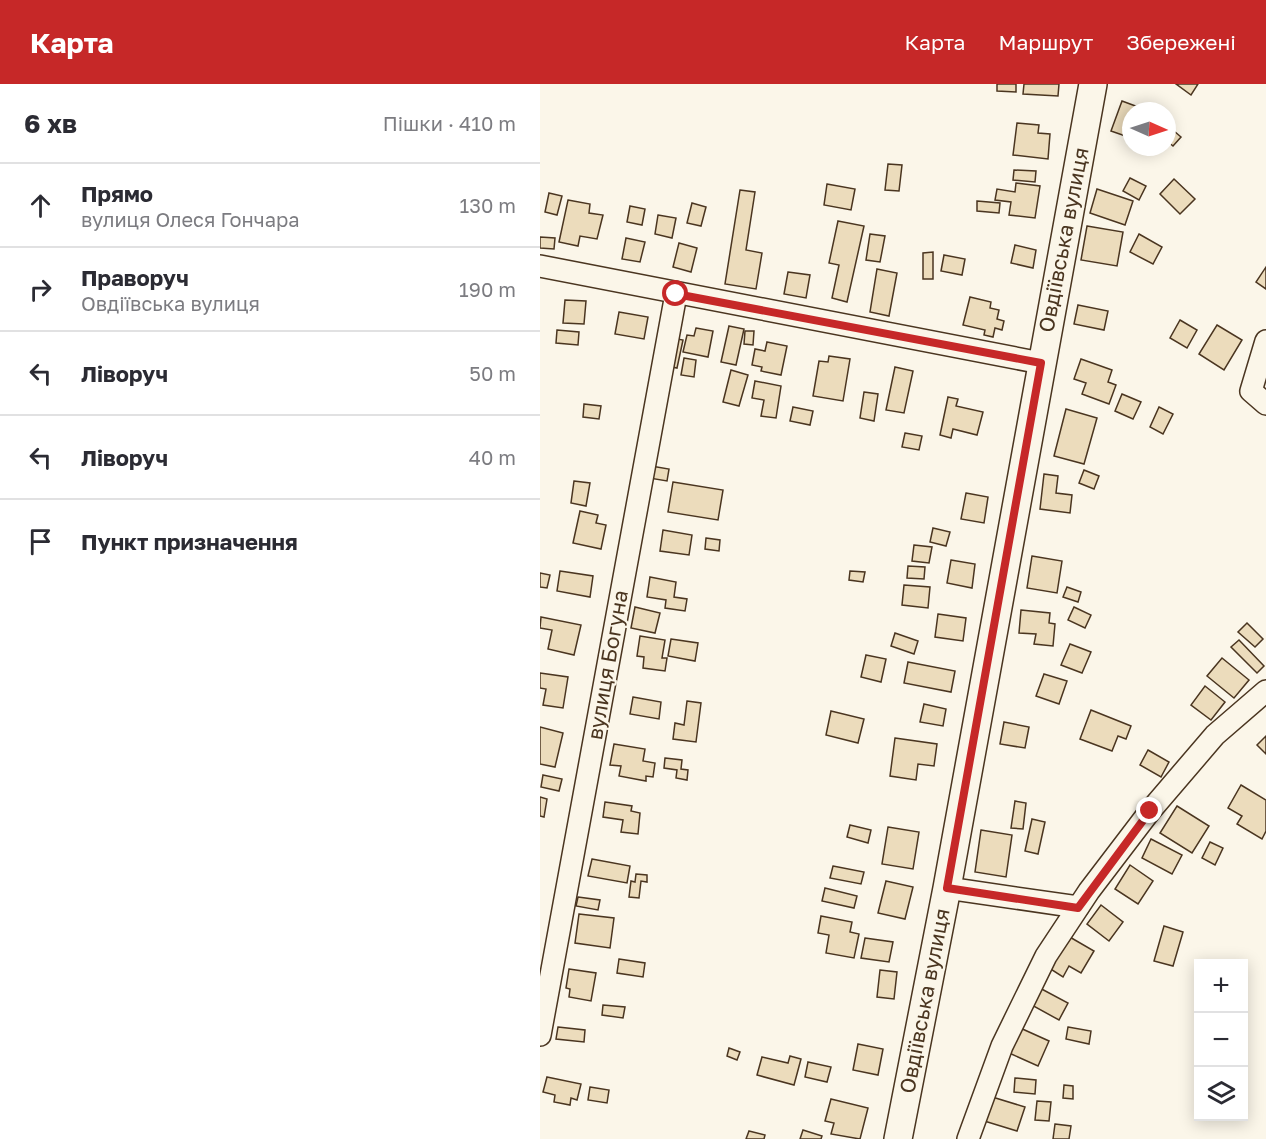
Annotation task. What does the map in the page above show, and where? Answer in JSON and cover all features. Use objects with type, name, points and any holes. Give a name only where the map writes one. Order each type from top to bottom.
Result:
[{"type":"main road","name":"Овдіївська вулиця","points":[[898,1139],[947,888],[1093,84]]},
{"type":"street","points":[[540,266],[1041,363]]},
{"type":"street","name":"вулиця Богуна","points":[[540,1035],[676,294]]},
{"type":"street","points":[[1266,341],[1251,391],[1266,404]]},
{"type":"street","points":[[968,1139],[1002,1046],[1046,957],[1078,908],[1150,811],[1215,735],[1266,691]]},
{"type":"street","points":[[947,888],[1078,908]]},
{"type":"building","points":[[997,84],[1016,84],[1016,92],[997,91]]},
{"type":"building","points":[[1024,84],[1059,84],[1058,96],[1023,94]]},
{"type":"building","points":[[1176,84],[1198,84],[1191,95]]},
{"type":"building","points":[[1122,101],[1125,102],[1122,102],[1122,135],[1111,131]]},
{"type":"building","points":[[1017,123],[1039,125],[1038,133],[1050,134],[1048,159],[1013,155]]},
{"type":"building","points":[[1176,133],[1181,137],[1176,143]]},
{"type":"building","points":[[888,164],[902,165],[899,191],[885,190]]},
{"type":"building","points":[[1014,170],[1036,171],[1035,182],[1013,180]]},
{"type":"building","points":[[1130,178],[1146,186],[1139,200],[1123,191]]},
{"type":"building","points":[[1174,179],[1195,199],[1180,214],[1160,194]]},
{"type":"building","points":[[1016,183],[1040,186],[1035,218],[1009,215],[1011,202],[995,200],[997,189],[1015,192]]},
{"type":"building","points":[[827,184],[855,189],[851,210],[824,205]]},
{"type":"building","points":[[1097,189],[1133,201],[1125,225],[1090,213]]},
{"type":"building","points":[[740,190],[755,192],[746,250],[762,253],[756,289],[725,284]]},
{"type":"building","points":[[549,193],[562,196],[557,215],[545,212]]},
{"type":"building","points":[[568,200],[590,204],[589,213],[603,215],[597,239],[580,236],[578,246],[559,242]]},
{"type":"building","points":[[977,201],[1000,203],[999,213],[977,211]]},
{"type":"building","points":[[692,203],[706,207],[701,226],[687,223]]},
{"type":"building","points":[[630,206],[645,209],[642,225],[627,222]]},
{"type":"building","points":[[658,215],[676,218],[672,238],[655,234]]},
{"type":"building","points":[[838,221],[864,226],[847,302],[832,298],[839,265],[829,263]]},
{"type":"building","points":[[1087,226],[1123,232],[1117,266],[1081,260]]},
{"type":"building","points":[[870,234],[885,236],[880,262],[866,260]]},
{"type":"building","points":[[1139,234],[1162,247],[1153,264],[1130,252]]},
{"type":"building","points":[[540,237],[555,238],[554,249],[540,248]]},
{"type":"building","points":[[626,238],[645,242],[640,262],[622,259]]},
{"type":"building","points":[[679,243],[697,248],[691,272],[673,267]]},
{"type":"building","points":[[1015,245],[1036,250],[1033,268],[1011,263]]},
{"type":"building","points":[[933,252],[933,279],[923,279],[923,253]]},
{"type":"building","points":[[944,255],[965,259],[962,275],[941,271]]},
{"type":"building","points":[[1266,267],[1266,289],[1256,282]]},
{"type":"building","points":[[877,269],[897,273],[889,316],[870,312]]},
{"type":"building","points":[[788,272],[810,275],[806,298],[784,294]]},
{"type":"building","points":[[970,297],[991,302],[990,308],[999,310],[997,319],[1004,321],[1002,330],[995,328],[993,337],[984,335],[985,330],[963,325]]},
{"type":"building","points":[[565,300],[586,301],[584,324],[563,323]]},
{"type":"building","points":[[1078,305],[1108,311],[1104,330],[1074,324]]},
{"type":"building","points":[[619,312],[648,317],[644,339],[615,334]]},
{"type":"building","points":[[1180,320],[1197,330],[1187,348],[1170,338]]},
{"type":"building","points":[[1217,325],[1242,340],[1224,370],[1199,354]]},
{"type":"building","points":[[729,326],[744,329],[736,365],[721,362]]},
{"type":"building","points":[[696,328],[713,331],[708,357],[683,352],[687,335],[694,336]]},
{"type":"building","points":[[557,330],[579,332],[578,345],[556,343]]},
{"type":"building","points":[[745,331],[754,331],[753,345],[744,344]]},
{"type":"building","points":[[672,338],[683,340],[677,368],[667,366]]},
{"type":"building","points":[[767,342],[787,346],[781,375],[761,371],[762,367],[752,365],[755,349],[765,351]]},
{"type":"building","points":[[829,356],[850,359],[843,401],[813,396],[819,361],[828,362]]},
{"type":"building","points":[[684,358],[696,360],[694,377],[681,375]]},
{"type":"building","points":[[1081,359],[1112,370],[1108,382],[1116,385],[1109,404],[1082,394],[1086,383],[1074,379]]},
{"type":"building","points":[[895,367],[913,371],[904,413],[886,410]]},
{"type":"building","points":[[731,370],[748,375],[739,406],[723,402]]},
{"type":"building","points":[[755,381],[781,386],[776,418],[761,416],[764,400],[752,398]]},
{"type":"building","points":[[864,392],[878,394],[874,421],[860,418]]},
{"type":"building","points":[[1122,394],[1141,402],[1133,419],[1115,411]]},
{"type":"building","points":[[948,397],[958,399],[956,406],[983,412],[977,435],[953,429],[951,438],[940,435]]},
{"type":"building","points":[[584,404],[601,406],[599,419],[583,417]]},
{"type":"building","points":[[793,407],[813,411],[810,425],[790,421]]},
{"type":"building","points":[[1159,407],[1173,414],[1163,434],[1150,427]]},
{"type":"building","points":[[1066,409],[1097,418],[1084,464],[1054,456]]},
{"type":"building","points":[[905,433],[922,436],[919,450],[902,447]]},
{"type":"building","points":[[651,466],[669,469],[667,481],[649,478]]},
{"type":"building","points":[[1084,470],[1099,476],[1094,489],[1079,483]]},
{"type":"building","points":[[1044,474],[1058,476],[1056,493],[1072,495],[1070,513],[1040,509]]},
{"type":"building","points":[[574,481],[590,483],[586,506],[571,503]]},
{"type":"building","points":[[673,482],[723,490],[718,520],[668,512]]},
{"type":"building","points":[[966,493],[988,497],[984,523],[961,519]]},
{"type":"building","points":[[580,511],[598,515],[596,523],[606,525],[601,549],[573,543]]},
{"type":"building","points":[[933,528],[950,532],[946,546],[930,542]]},
{"type":"building","points":[[663,530],[692,535],[689,555],[660,551]]},
{"type":"building","points":[[706,538],[720,540],[719,551],[705,549]]},
{"type":"building","points":[[914,545],[932,547],[929,563],[912,561]]},
{"type":"building","points":[[1032,556],[1062,561],[1057,593],[1027,588]]},
{"type":"building","points":[[951,560],[975,564],[972,588],[947,583]]},
{"type":"building","points":[[908,566],[925,567],[924,579],[907,578]]},
{"type":"building","points":[[560,571],[593,576],[590,597],[557,591]]},
{"type":"building","points":[[850,571],[865,572],[863,582],[849,580]]},
{"type":"building","points":[[540,573],[550,575],[547,588],[540,587]]},
{"type":"building","points":[[650,577],[676,582],[674,597],[687,599],[685,611],[665,608],[666,600],[647,597]]},
{"type":"building","points":[[904,585],[930,587],[928,608],[902,605]]},
{"type":"building","points":[[1067,587],[1081,592],[1078,602],[1063,597]]},
{"type":"building","points":[[635,607],[660,613],[655,633],[631,628]]},
{"type":"building","points":[[1074,607],[1091,615],[1085,628],[1068,620]]},
{"type":"building","points":[[1021,610],[1050,613],[1049,623],[1055,624],[1053,646],[1034,644],[1036,634],[1019,633]]},
{"type":"building","points":[[938,614],[966,618],[963,641],[935,637]]},
{"type":"building","points":[[541,617],[581,625],[574,655],[548,649],[552,630],[540,628]]},
{"type":"building","points":[[1247,623],[1263,639],[1255,647],[1238,632]]},
{"type":"building","points":[[895,633],[918,641],[914,654],[891,646]]},
{"type":"building","points":[[640,636],[665,640],[662,658],[667,658],[665,671],[643,668],[644,657],[637,656]]},
{"type":"building","points":[[671,639],[698,643],[695,661],[668,656]]},
{"type":"building","points":[[1239,640],[1264,666],[1257,673],[1231,647]]},
{"type":"building","points":[[1070,644],[1091,652],[1082,673],[1061,665]]},
{"type":"building","points":[[866,655],[886,659],[881,682],[861,677]]},
{"type":"building","points":[[1222,658],[1249,680],[1234,698],[1207,676]]},
{"type":"building","points":[[908,662],[955,671],[951,692],[904,683]]},
{"type":"building","points":[[540,673],[568,677],[563,708],[543,705],[546,689],[540,688]]},
{"type":"building","points":[[1044,674],[1067,681],[1059,704],[1036,696]]},
{"type":"building","points":[[1205,686],[1225,702],[1211,720],[1191,705]]},
{"type":"building","points":[[633,697],[661,702],[659,719],[630,714]]},
{"type":"building","points":[[687,701],[701,703],[696,742],[673,739],[675,723],[684,725]]},
{"type":"building","points":[[924,704],[946,709],[943,726],[920,722]]},
{"type":"building","points":[[1091,710],[1131,726],[1126,739],[1118,736],[1112,751],[1080,739]]},
{"type":"building","points":[[831,711],[864,719],[858,743],[826,735]]},
{"type":"building","points":[[1004,722],[1029,727],[1025,748],[1000,744]]},
{"type":"building","points":[[540,727],[563,733],[555,767],[540,764]]},
{"type":"building","points":[[1266,736],[1266,754],[1257,745]]},
{"type":"building","points":[[895,738],[937,744],[934,766],[918,764],[916,780],[890,776]]},
{"type":"building","points":[[614,744],[645,749],[643,761],[655,763],[653,777],[646,776],[646,781],[619,776],[621,766],[610,765]]},
{"type":"building","points":[[1148,750],[1169,762],[1161,777],[1140,765]]},
{"type":"building","points":[[665,758],[682,760],[681,769],[688,770],[687,780],[676,778],[677,770],[664,768]]},
{"type":"building","points":[[543,775],[562,779],[559,791],[541,787]]},
{"type":"building","points":[[1241,785],[1266,800],[1266,831],[1262,839],[1237,824],[1242,816],[1228,808]]},
{"type":"building","points":[[540,797],[547,799],[544,817],[540,816]]},
{"type":"building","points":[[1015,801],[1026,803],[1023,829],[1011,828]]},
{"type":"building","points":[[605,802],[632,806],[631,811],[640,813],[638,834],[621,832],[623,820],[603,817]]},
{"type":"building","points":[[1177,806],[1209,826],[1192,853],[1160,833]]},
{"type":"building","points":[[1032,819],[1045,822],[1038,854],[1025,851]]},
{"type":"building","points":[[850,825],[871,830],[868,843],[847,837]]},
{"type":"building","points":[[888,827],[919,832],[913,869],[882,864]]},
{"type":"building","points":[[981,830],[1012,835],[1006,877],[975,872]]},
{"type":"building","points":[[1151,839],[1182,855],[1172,874],[1142,858]]},
{"type":"building","points":[[1210,842],[1223,848],[1215,865],[1202,858]]},
{"type":"building","points":[[592,859],[630,866],[627,883],[588,876]]},
{"type":"building","points":[[1130,865],[1153,881],[1138,904],[1115,889]]},
{"type":"building","points":[[833,866],[864,872],[861,884],[830,878]]},
{"type":"building","points":[[636,874],[647,875],[647,882],[641,881],[639,898],[629,897],[631,881],[635,882]]},
{"type":"building","points":[[886,881],[913,887],[905,919],[878,913]]},
{"type":"building","points":[[825,888],[857,896],[854,908],[822,901]]},
{"type":"building","points":[[578,897],[600,900],[598,910],[576,906]]},
{"type":"building","points":[[1101,905],[1123,922],[1109,941],[1087,924]]},
{"type":"building","points":[[579,914],[614,918],[610,948],[575,943]]},
{"type":"building","points":[[821,916],[852,922],[850,932],[859,934],[854,958],[826,953],[829,935],[818,933]]},
{"type":"building","points":[[1164,926],[1183,932],[1173,966],[1154,961]]},
{"type":"building","points":[[1068,936],[1094,951],[1081,973],[1069,966],[1063,977],[1049,968]]},
{"type":"building","points":[[865,938],[893,942],[889,962],[861,958]]},
{"type":"building","points":[[619,959],[645,963],[643,977],[617,973]]},
{"type":"building","points":[[569,969],[596,973],[591,1001],[569,997],[570,989],[566,988]]},
{"type":"building","points":[[880,970],[897,972],[894,999],[877,997]]},
{"type":"building","points":[[1036,986],[1068,1003],[1059,1020],[1028,1003]]},
{"type":"building","points":[[603,1005],[625,1007],[623,1018],[602,1015]]},
{"type":"building","points":[[558,1027],[585,1030],[584,1042],[556,1039]]},
{"type":"building","points":[[1018,1027],[1049,1041],[1038,1066],[1007,1052]]},
{"type":"building","points":[[1068,1027],[1091,1031],[1089,1044],[1066,1039]]},
{"type":"building","points":[[858,1044],[883,1049],[878,1075],[853,1070]]},
{"type":"building","points":[[729,1048],[740,1052],[737,1060],[727,1056]]},
{"type":"building","points":[[790,1056],[801,1059],[794,1085],[757,1075],[762,1057],[788,1063]]},
{"type":"building","points":[[808,1062],[831,1067],[827,1082],[805,1077]]},
{"type":"building","points":[[547,1077],[581,1084],[577,1100],[571,1098],[570,1105],[554,1102],[555,1095],[543,1092]]},
{"type":"building","points":[[1015,1078],[1036,1080],[1035,1094],[1014,1092]]},
{"type":"building","points":[[1064,1085],[1073,1086],[1073,1099],[1063,1098]]},
{"type":"building","points":[[590,1087],[609,1090],[607,1103],[588,1100]]},
{"type":"building","points":[[989,1096],[1025,1107],[1017,1131],[981,1120]]},
{"type":"building","points":[[831,1099],[868,1108],[860,1139],[831,1134],[834,1123],[825,1121]]},
{"type":"building","points":[[1037,1101],[1051,1102],[1049,1121],[1035,1120]]},
{"type":"building","points":[[1055,1124],[1071,1126],[1069,1139],[1053,1139]]},
{"type":"building","points":[[803,1130],[822,1136],[821,1139],[800,1139]]},
{"type":"building","points":[[749,1131],[765,1135],[764,1139],[746,1139]]},
{"type":"route","points":[[676,294],[1041,363],[947,888],[1078,908],[1150,811]]}]
